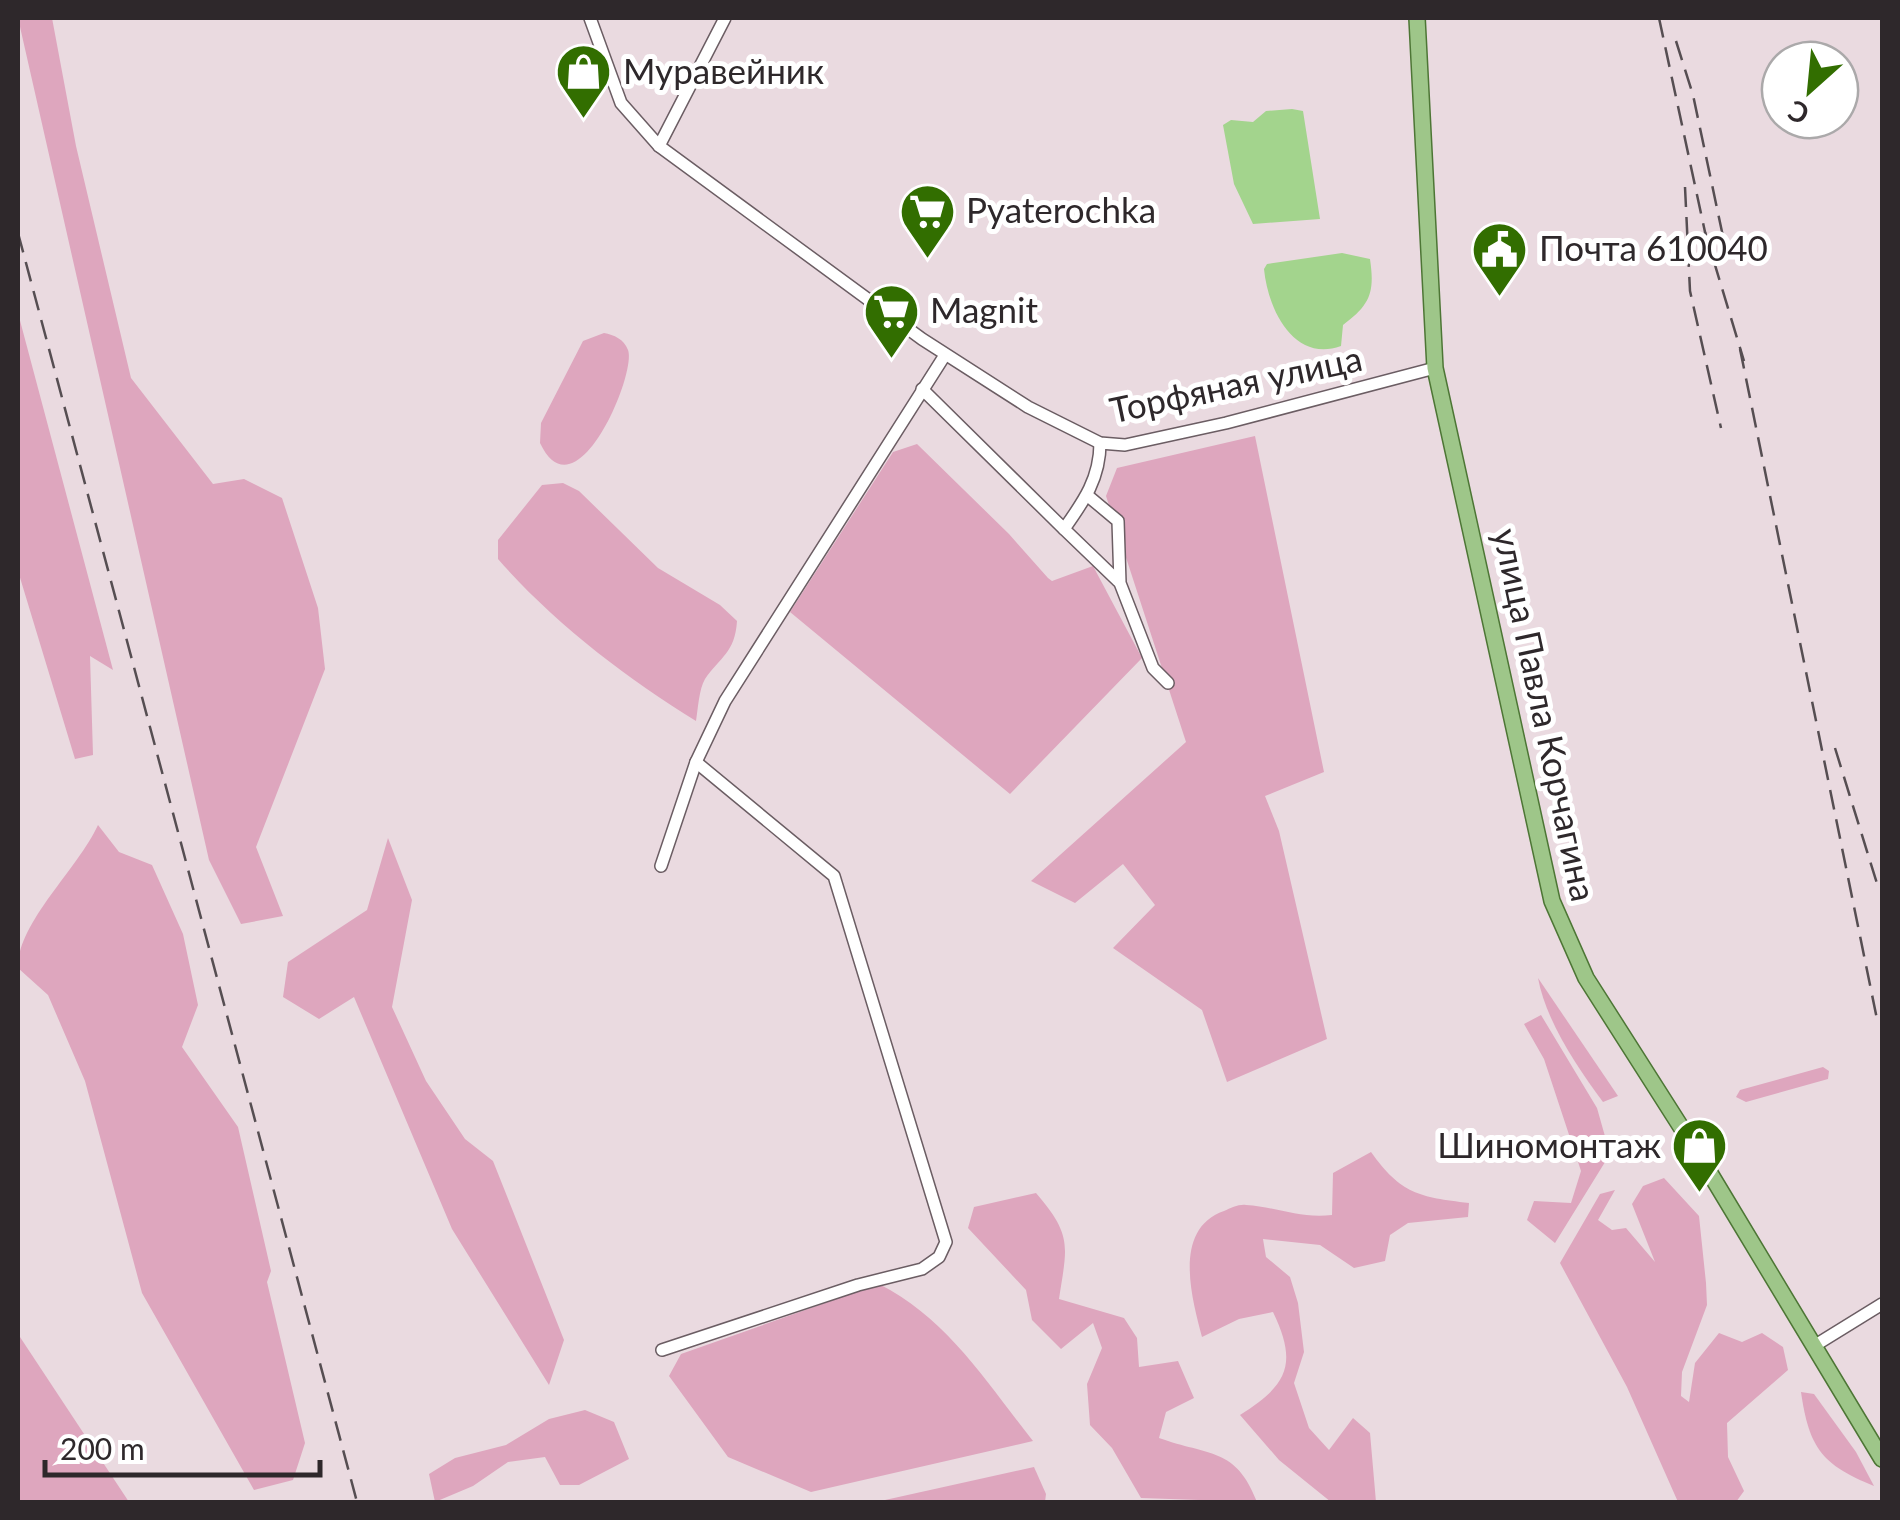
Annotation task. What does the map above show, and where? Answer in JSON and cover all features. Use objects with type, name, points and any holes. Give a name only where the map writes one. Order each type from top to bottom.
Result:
[{"type":"main road","name":"улица Павла Корчагина","points":[[1417,18],[1435,368],[1529,810],[1560,926],[1596,994],[1882,1459]]},
{"type":"street","name":"Торфяная улица","points":[[590,18],[622,102],[660,146],[945,354],[1028,406],[1100,442],[1125,445],[1159,438],[1435,368]]},
{"type":"street","points":[[660,146],[724,18]]},
{"type":"street","points":[[661,866],[696,762],[738,677],[845,516],[945,354]]},
{"type":"street","points":[[922,389],[1120,582]]},
{"type":"street","points":[[1064,529],[1088,496],[1100,465],[1100,442]]},
{"type":"street","points":[[1088,496],[1118,520],[1120,582],[1153,668],[1168,683]]},
{"type":"street","points":[[662,1350],[808,1300],[922,1269],[939,1257],[946,1242],[834,876],[696,762]]},
{"type":"street","points":[[1814,1346],[1882,1304]]},
{"type":"shaded area","points":[[18,18],[52,18],[76,146],[131,378],[213,484],[244,479],[282,498],[318,608],[325,669],[256,847],[283,916],[241,924],[209,860]]},
{"type":"shaded area","points":[[1266,111],[1303,111],[1320,219],[1253,224],[1234,184],[1223,125],[1231,120],[1253,122]]},
{"type":"shaded area","points":[[1342,253],[1370,259],[1371,290],[1365,304],[1343,325],[1341,346],[1310,347],[1297,340],[1278,316],[1264,269],[1267,264]]},
{"type":"shaded area","points":[[18,313],[113,670],[90,656],[93,755],[75,759],[18,571]]},
{"type":"shaded area","points":[[604,333],[618,338],[628,350],[628,364],[614,410],[586,453],[570,464],[554,462],[540,443],[541,423],[583,341]]},
{"type":"shaded area","points":[[1255,436],[1324,772],[1265,796],[1279,831],[1327,1039],[1227,1082],[1202,1010],[1113,948],[1155,905],[1123,864],[1075,903],[1031,881],[1186,742],[1106,496],[1117,468]]},
{"type":"shaded area","points":[[917,444],[1052,581],[1093,566],[1142,658],[1010,794],[790,612],[893,452]]},
{"type":"shaded area","points":[[563,483],[579,491],[658,568],[720,605],[737,621],[730,648],[703,683],[696,721],[591,647],[498,559],[498,540],[542,485]]},
{"type":"shaded area","points":[[98,825],[119,852],[152,865],[183,934],[198,1005],[182,1047],[238,1127],[271,1271],[267,1282],[305,1443],[293,1480],[254,1490],[142,1293],[85,1081],[48,995],[18,968],[27,933]]},
{"type":"shaded area","points":[[388,838],[412,900],[392,1007],[426,1081],[465,1139],[493,1161],[564,1340],[549,1385],[452,1229],[354,997],[319,1019],[283,997],[288,962],[367,910]]},
{"type":"shaded area","points":[[1538,978],[1618,1096],[1603,1102],[1583,1074],[1555,1027]]},
{"type":"shaded area","points":[[1541,1015],[1597,1108],[1610,1154],[1555,1243],[1527,1220],[1534,1201],[1571,1203],[1581,1171],[1544,1059],[1524,1024]]},
{"type":"shaded area","points":[[1823,1067],[1829,1071],[1828,1079],[1746,1102],[1736,1097],[1740,1090]]},
{"type":"shaded area","points":[[1371,1152],[1392,1177],[1412,1191],[1469,1203],[1468,1217],[1408,1223],[1390,1235],[1385,1261],[1354,1268],[1320,1245],[1263,1239],[1266,1257],[1290,1277],[1298,1303],[1304,1352],[1294,1383],[1309,1428],[1329,1450],[1353,1418],[1370,1433],[1376,1502],[1331,1502],[1279,1460],[1240,1415],[1269,1394],[1284,1372],[1285,1346],[1273,1312],[1239,1319],[1202,1337],[1191,1285],[1192,1249],[1197,1233],[1208,1220],[1238,1206],[1332,1215],[1333,1173]]},
{"type":"shaded area","points":[[1664,1178],[1699,1216],[1706,1283],[1707,1305],[1682,1372],[1681,1396],[1689,1402],[1695,1363],[1719,1333],[1742,1342],[1762,1333],[1783,1347],[1788,1370],[1727,1423],[1728,1457],[1744,1491],[1736,1502],[1678,1502],[1627,1387],[1560,1263],[1600,1194],[1615,1190],[1598,1220],[1612,1230],[1626,1228],[1655,1262],[1632,1204],[1643,1186]]},
{"type":"shaded area","points":[[1036,1193],[1062,1231],[1065,1254],[1059,1299],[1124,1318],[1137,1338],[1139,1367],[1178,1361],[1194,1398],[1166,1412],[1159,1438],[1230,1462],[1249,1484],[1257,1502],[1141,1498],[1112,1448],[1090,1425],[1087,1384],[1102,1348],[1093,1323],[1061,1349],[1032,1320],[1026,1290],[968,1228],[974,1207]]},
{"type":"shaded area","points":[[879,1284],[903,1298],[945,1333],[1033,1441],[811,1492],[728,1457],[669,1376],[681,1354]]},
{"type":"shaded area","points":[[18,1334],[129,1502],[18,1502]]},
{"type":"shaded area","points":[[1801,1392],[1814,1394],[1856,1452],[1874,1486],[1842,1470],[1821,1452],[1808,1427]]},
{"type":"shaded area","points":[[585,1410],[614,1422],[629,1459],[579,1485],[560,1485],[545,1457],[508,1462],[473,1486],[435,1502],[429,1474],[455,1458],[506,1445],[549,1419]]},
{"type":"shaded area","points":[[1034,1467],[1046,1494],[1045,1502],[876,1502]]},
{"type":"railway","points":[[1659,18],[1708,246]]},
{"type":"railway","points":[[1676,41],[1693,95],[1725,246]]},
{"type":"railway","points":[[1685,187],[1690,291],[1721,428]]},
{"type":"railway","points":[[1705,232],[1744,361]]},
{"type":"railway","points":[[18,233],[357,1502]]},
{"type":"railway","points":[[1740,349],[1878,1024]]},
{"type":"railway","points":[[1835,748],[1879,890]]},
{"type":"place","name":"Муравейник","points":[[584,121]]},
{"type":"place","name":"Pyaterochka","points":[[927,260]]},
{"type":"place","name":"Почта 610040","points":[[1500,298]]},
{"type":"place","name":"Magnit","points":[[891,360]]},
{"type":"place","name":"Шиномонтаж","points":[[1700,1195]]}]
